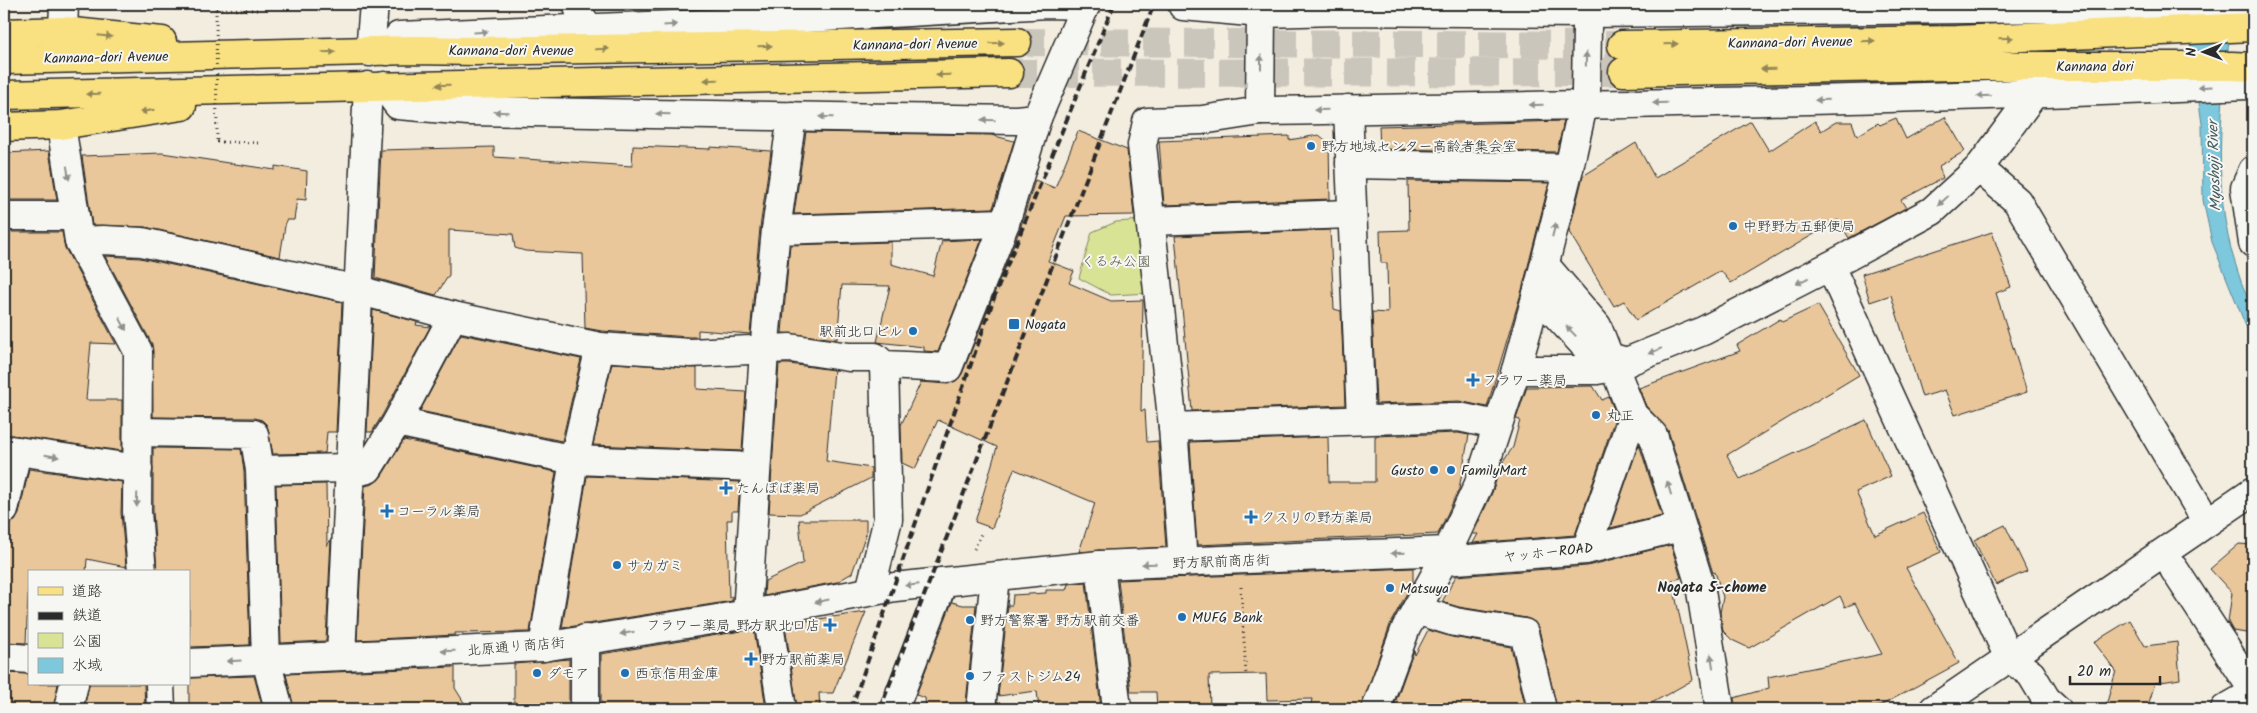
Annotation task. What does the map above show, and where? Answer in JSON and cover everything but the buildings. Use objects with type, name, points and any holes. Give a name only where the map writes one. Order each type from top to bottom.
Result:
[{"type":"main road","points":[[1622,45],[1957,40],[2242,28]]},
{"type":"main road","points":[[4,33],[63,31],[280,54]]},
{"type":"main road","name":"Kannana-dori Avenue","points":[[4,60],[379,51],[1017,42]]},
{"type":"main road","name":"Kannana dori","points":[[1623,72],[1957,66],[2243,66]]},
{"type":"main road","points":[[4,95],[1009,73]]},
{"type":"main road","points":[[4,127],[61,125],[282,90]]},
{"type":"street","points":[[63,31],[64,4]]},
{"type":"street","points":[[374,4],[379,51]]},
{"type":"street","points":[[4,216],[77,228],[103,240],[142,242],[358,290],[453,316],[600,346],[690,354],[790,348],[849,357],[875,357],[884,365],[948,368],[1005,223],[1037,118],[1086,4],[811,10],[723,23],[582,16],[399,36],[379,51]]},
{"type":"street","points":[[1183,6],[1261,12],[1337,7],[1586,15],[2072,6],[2143,10],[2244,9],[2253,12]]},
{"type":"street","points":[[1260,111],[1261,12]]},
{"type":"street","points":[[1376,709],[1406,628],[1445,556],[1478,486],[1496,425],[1516,370],[1570,168],[1585,98],[1586,15]]},
{"type":"street","points":[[1183,562],[1173,427],[1142,145],[1147,122],[1202,120],[1260,111],[1348,109],[1585,98],[2033,95],[2247,85],[2253,83]]},
{"type":"street","points":[[376,86],[398,105],[468,112],[1016,120],[1037,118]]},
{"type":"street","points":[[341,656],[358,290],[376,86]]},
{"type":"street","points":[[1516,370],[1597,370],[1702,331],[1932,212],[1979,168],[2033,95]]},
{"type":"street","points":[[1348,109],[1361,420]]},
{"type":"street","points":[[782,709],[774,648],[757,612],[756,467],[764,351],[776,230],[792,116]]},
{"type":"street","points":[[61,125],[77,228],[138,351],[137,512],[142,570]]},
{"type":"street","points":[[1350,164],[1570,168]]},
{"type":"street","points":[[1979,168],[2017,201],[2207,522]]},
{"type":"street","points":[[2253,170],[2246,188],[2253,243]]},
{"type":"street","points":[[1150,221],[1352,214]]},
{"type":"street","points":[[776,230],[1005,223]]},
{"type":"street","points":[[1545,265],[1597,326],[1617,362],[1633,415],[1653,435],[1700,585],[1720,709]]},
{"type":"street","points":[[1830,266],[2009,658],[2031,674],[2046,699],[2057,709]]},
{"type":"street","points":[[1537,294],[1586,347],[1594,353],[1617,362]]},
{"type":"street","points":[[260,470],[349,471],[368,469],[397,422],[453,316]]},
{"type":"street","points":[[544,647],[574,460],[600,346]]},
{"type":"street","points":[[870,591],[888,519],[884,365]]},
{"type":"street","points":[[1586,550],[1633,415]]},
{"type":"street","points":[[1173,427],[1459,417],[1496,425]]},
{"type":"street","points":[[397,422],[574,460],[756,467]]},
{"type":"street","points":[[138,432],[254,434],[260,470],[266,660],[279,709]]},
{"type":"street","points":[[4,510],[10,450],[138,469]]},
{"type":"street","points":[[1934,709],[2253,491]]},
{"type":"street","name":"ヤッホーROAD","points":[[1445,556],[1586,550],[1681,527]]},
{"type":"street","name":"野方駅前商店街","points":[[943,582],[1100,566],[1240,560],[1445,556]]},
{"type":"street","points":[[1100,566],[1117,709]]},
{"type":"street","points":[[2174,570],[2253,692],[2225,709]]},
{"type":"street","points":[[981,709],[995,577]]},
{"type":"street","points":[[894,709],[943,582]]},
{"type":"street","name":"北原通り商店街","points":[[190,663],[544,647],[757,612],[870,591],[943,582]]},
{"type":"street","points":[[1416,610],[1455,622],[1524,633],[1542,709]]},
{"type":"street","points":[[585,639],[585,709]]},
{"type":"street","points":[[4,657],[28,659]]},
{"type":"street","points":[[68,709],[74,686]]},
{"type":"street","points":[[160,686],[161,709]]},
{"type":"path","points":[[258,10],[216,9],[217,142],[262,143]]},
{"type":"path","points":[[974,550],[981,534]]},
{"type":"path","points":[[1240,560],[1246,676]]},
{"type":"green space","name":"くるみ公園","points":[[1143,220],[1151,293],[1111,295],[1079,278],[1092,232],[1116,222]]},
{"type":"water","name":"Myoshoji River","points":[[2185,4],[2233,4],[2221,137],[2223,204],[2228,237],[2237,269],[2247,295],[2253,303],[2253,340],[2212,242],[2203,200],[2202,124]]},
{"type":"tunnel","points":[[1017,42],[1622,45]]},
{"type":"tunnel","points":[[1009,73],[1623,72]]},
{"type":"railway","points":[[851,709],[995,295],[1114,4]]},
{"type":"railway","points":[[880,709],[1154,4]]},
{"type":"place","name":"野方地域センター高齢者集会室","points":[[1311,146]]},
{"type":"place","name":"中野野方五郵便局","points":[[1733,226]]},
{"type":"place","name":"Nogata","points":[[1014,324]]},
{"type":"place","name":"駅前北口ビル","points":[[913,331]]},
{"type":"place","name":"フラワー薬局","points":[[1473,380]]},
{"type":"place","name":"丸正","points":[[1596,415]]},
{"type":"place","name":"Gusto","points":[[1434,470]]},
{"type":"place","name":"FamilyMart","points":[[1451,470]]},
{"type":"place","name":"たんぽぽ薬局","points":[[726,488]]},
{"type":"place","name":"コーラル薬局","points":[[387,511]]},
{"type":"place","name":"クスリの野方薬局","points":[[1251,517]]},
{"type":"place","name":"サカガミ","points":[[617,565]]},
{"type":"place","name":"Matsuya","points":[[1390,588]]},
{"type":"place","name":"MUFG Bank","points":[[1182,617]]},
{"type":"place","name":"野方警察署 野方駅前交番","points":[[970,620]]},
{"type":"place","name":"フラワー薬局 野方駅北口店","points":[[830,625]]},
{"type":"place","name":"野方駅前薬局","points":[[751,659]]},
{"type":"place","name":"ダモア","points":[[537,673]]},
{"type":"place","name":"西京信用金庫","points":[[625,673]]},
{"type":"place","name":"ファストジム24","points":[[970,676]]},
{"type":"district","name":"Nogata 5-chome","points":[[1712,587]]}]
